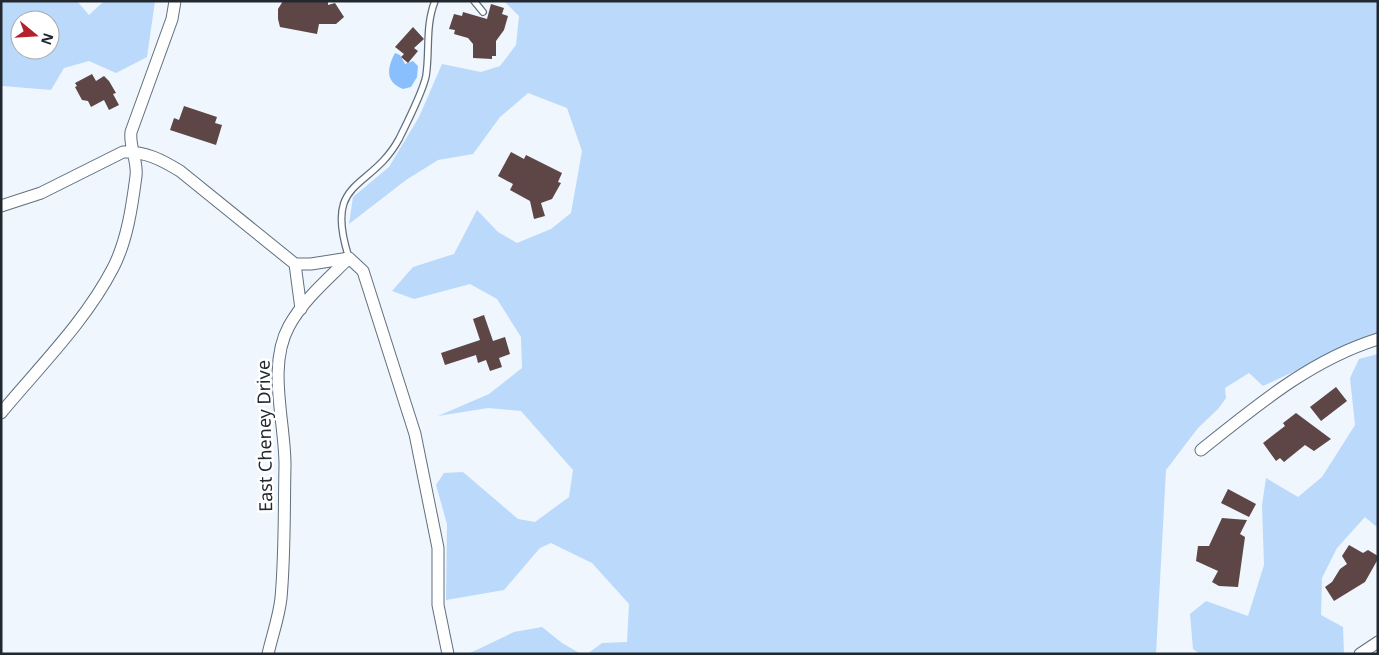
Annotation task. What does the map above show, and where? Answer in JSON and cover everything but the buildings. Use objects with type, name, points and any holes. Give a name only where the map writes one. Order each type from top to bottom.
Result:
[{"type":"street","points":[[1,413],[78,320],[113,267],[125,236],[133,197],[136,174],[130,142],[131,132],[172,20],[175,1]]},
{"type":"street","points":[[1,206],[41,193],[123,152],[133,151],[160,159],[180,171],[295,264],[311,264],[349,258],[363,271],[415,434],[438,548],[438,605],[448,654]]},
{"type":"street","name":"East Cheney Drive","points":[[268,654],[281,600],[285,463],[279,382],[280,352],[288,327],[301,309],[349,258]]},
{"type":"street","points":[[295,264],[301,309]]},
{"type":"street","points":[[1200,450],[1246,412],[1316,366],[1378,339]]},
{"type":"street","points":[[1360,654],[1378,642]]},
{"type":"lane","points":[[349,258],[342,230],[344,201],[349,191],[387,156],[399,140],[426,78],[428,19],[435,1]]},
{"type":"lane","points":[[474,1],[483,12]]},
{"type":"shaded area","points":[[1,1],[77,1],[89,15],[104,1],[155,1],[147,57],[116,73],[89,61],[64,68],[51,90],[3,86],[1,88]]},
{"type":"shaded area","points":[[504,1],[1378,1],[1378,337],[1332,354],[1263,386],[1249,373],[1225,388],[1226,398],[1218,409],[1198,428],[1166,470],[1156,654],[587,654],[602,643],[627,642],[629,604],[592,563],[551,543],[540,548],[504,590],[446,600],[447,524],[436,485],[444,473],[463,472],[518,519],[535,522],[569,497],[573,470],[521,411],[488,408],[438,416],[489,394],[522,368],[521,337],[497,299],[470,284],[414,299],[392,291],[413,267],[454,254],[477,210],[498,232],[517,243],[551,229],[571,213],[582,151],[567,108],[528,93],[500,117],[473,154],[438,160],[406,180],[349,224],[353,197],[389,167],[419,117],[442,64],[481,72],[500,66],[516,45],[519,16]]},
{"type":"shaded area","points":[[1378,354],[1378,528],[1365,517],[1337,548],[1322,578],[1321,615],[1343,627],[1344,654],[1200,654],[1193,649],[1190,614],[1206,601],[1248,616],[1264,565],[1262,505],[1266,478],[1298,497],[1322,477],[1355,425],[1350,378],[1359,359]]},
{"type":"shaded area","points":[[542,627],[562,643],[581,654],[468,654],[514,632]]},
{"type":"water","points":[[395,53],[400,55],[405,64],[413,61],[418,66],[417,77],[411,87],[403,89],[393,83],[390,78],[390,64]]}]
